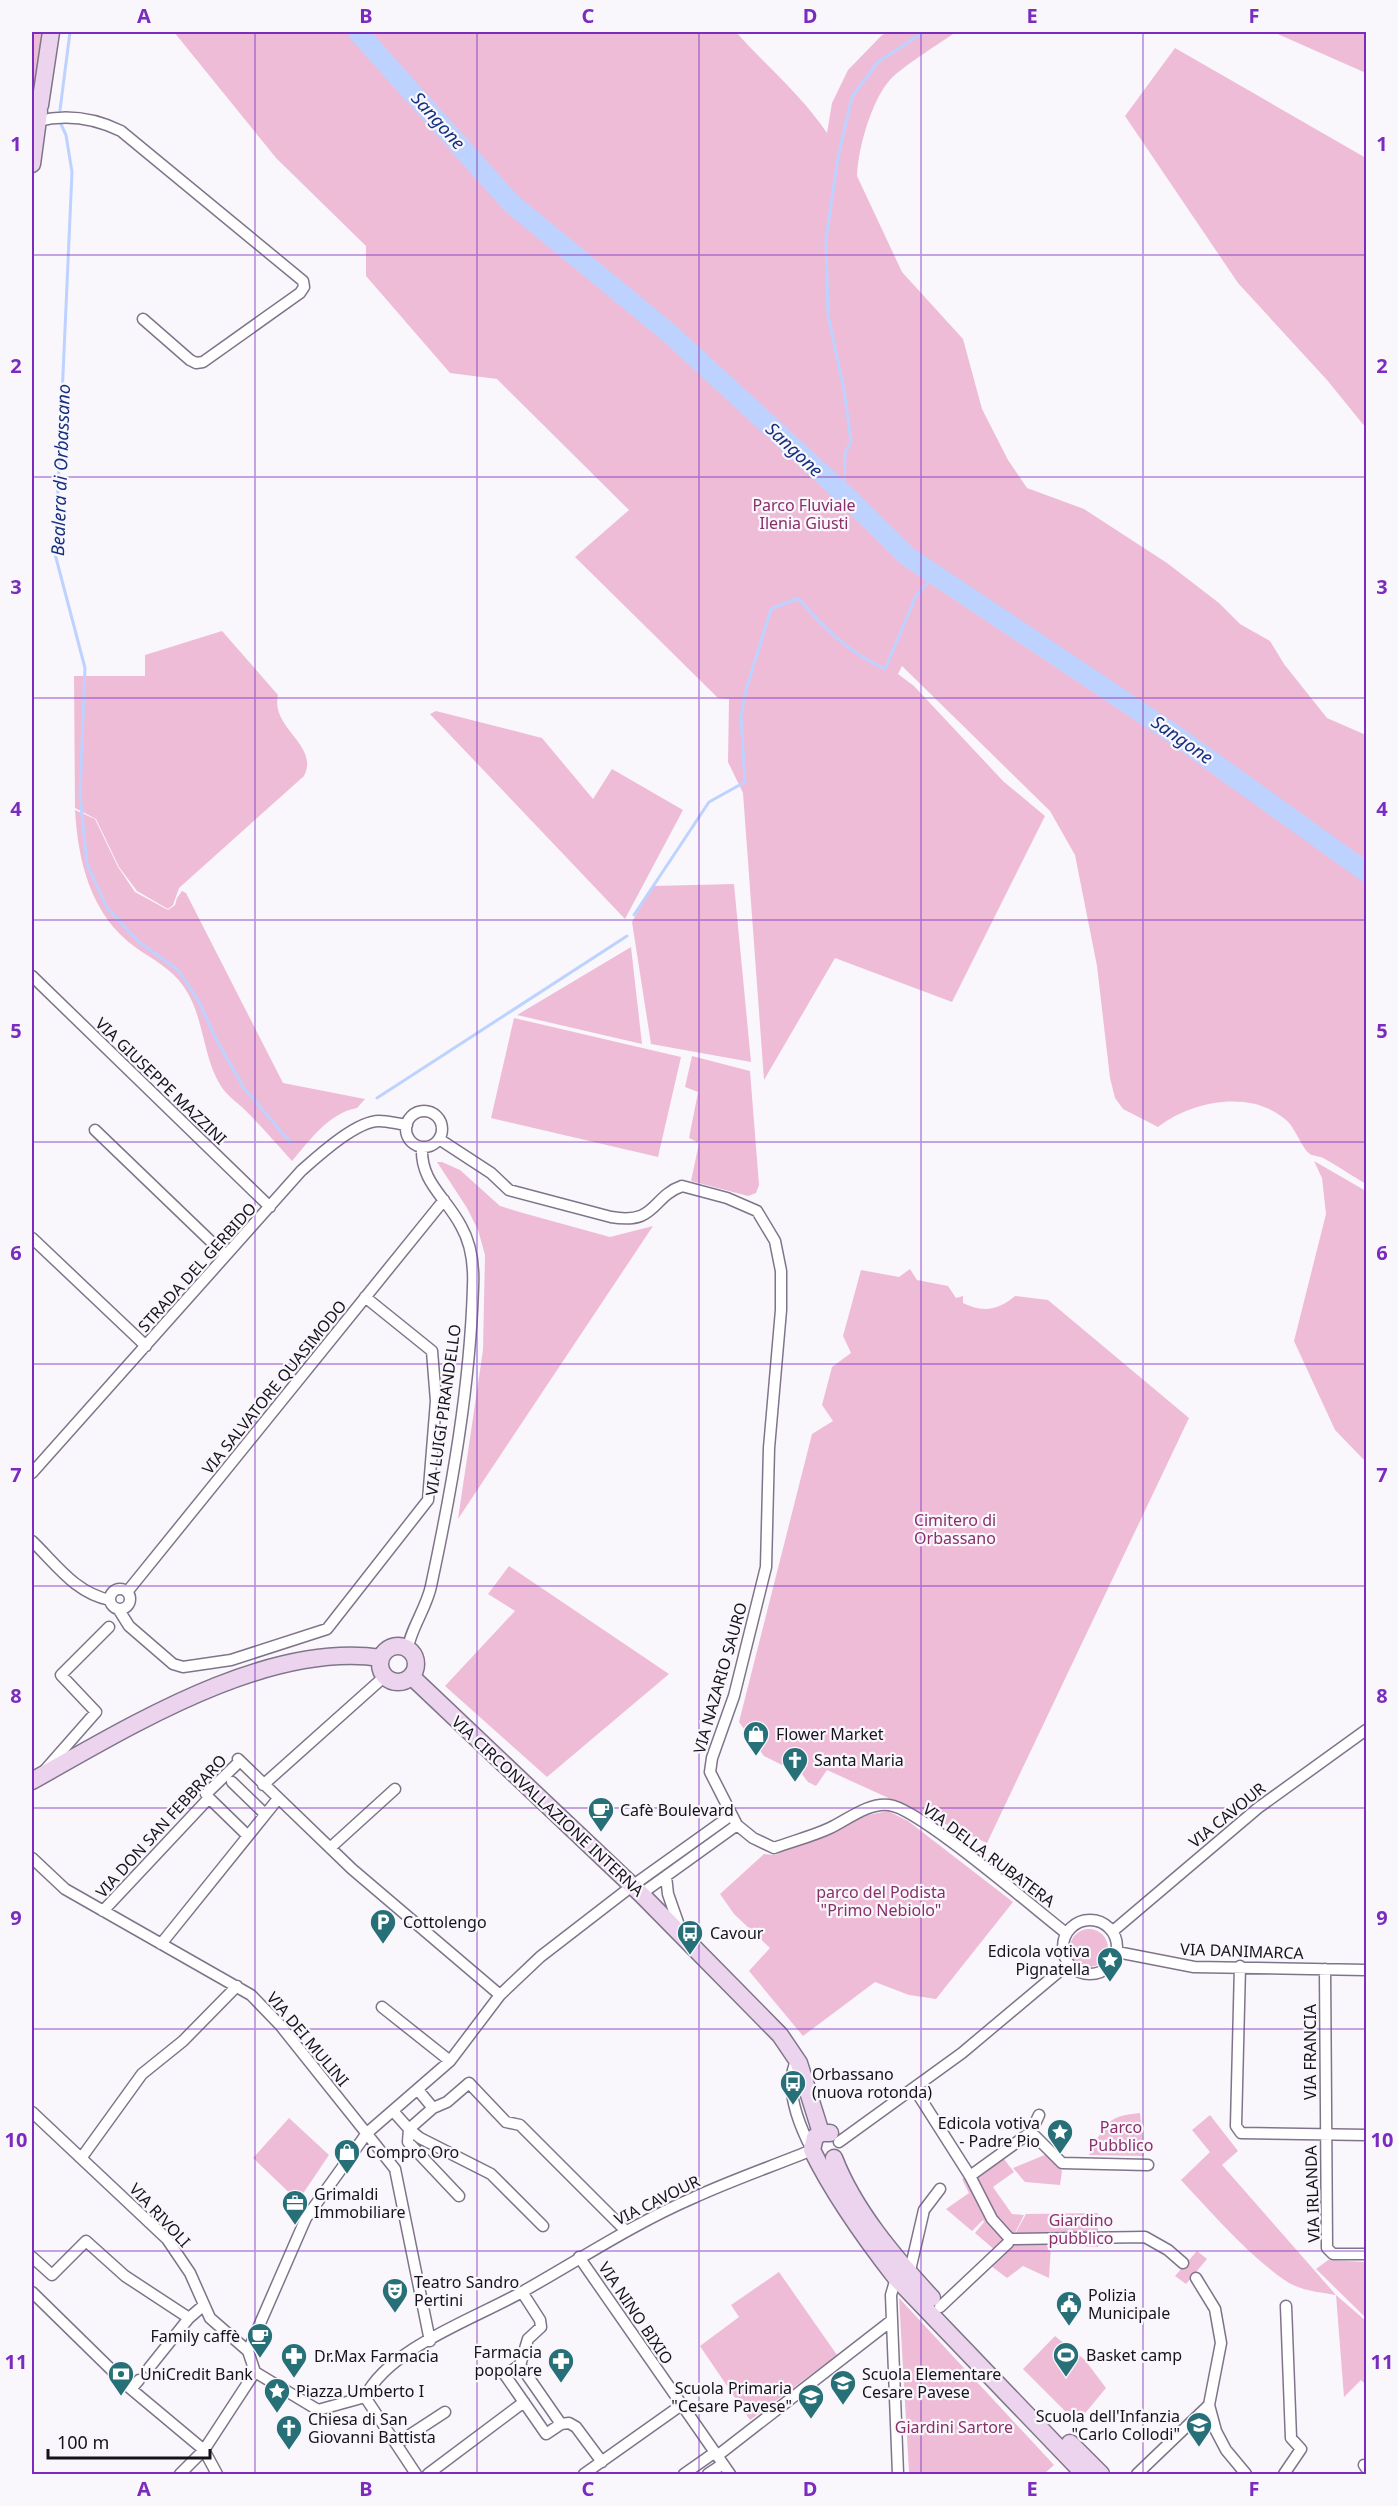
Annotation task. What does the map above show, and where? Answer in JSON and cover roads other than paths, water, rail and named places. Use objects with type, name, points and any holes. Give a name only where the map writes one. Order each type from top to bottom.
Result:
[{"type":"street","points":[[32,164],[36,116],[51,32]]},
{"type":"street","points":[[36,116],[67,116],[102,123],[121,131],[303,281],[304,287],[300,293],[203,362],[196,363],[190,360],[143,319]]},
{"type":"street","name":"VIA GIUSEPPE MAZZINI","points":[[32,976],[270,1207]]},
{"type":"street","points":[[416,1113],[431,1113],[441,1124],[439,1139],[431,1146],[422,1147],[410,1139],[407,1125],[416,1113]]},
{"type":"street","name":"STRADA DEL GERBIDO","points":[[32,1473],[301,1171],[356,1129],[378,1121],[407,1125]]},
{"type":"street","points":[[95,1130],[225,1255]]},
{"type":"street","name":"VIA NAZARIO SAURO","points":[[439,1139],[491,1173],[509,1190],[626,1219],[640,1217],[682,1186],[727,1198],[758,1211],[775,1241],[781,1271],[781,1310],[769,1448],[766,1567],[734,1696],[712,1758],[710,1772],[735,1819]]},
{"type":"street","name":"VIA LUIGI PIRANDELLO","points":[[408,1649],[408,1640],[422,1616],[431,1586],[469,1356],[473,1260],[465,1233],[444,1200],[426,1178],[422,1147]]},
{"type":"street","name":"VIA SALVATORE QUASIMODO","points":[[119,1610],[130,1604],[128,1592],[444,1200]]},
{"type":"street","points":[[32,1238],[147,1346]]},
{"type":"street","points":[[32,1541],[73,1583],[88,1594],[110,1600],[112,1606],[119,1610],[129,1626],[174,1664],[183,1667],[231,1660],[323,1631],[426,1504],[436,1401],[432,1351],[365,1297]]},
{"type":"street","name":"VIA SALVATORE QUASIMODO","points":[[110,1600],[114,1590],[121,1589],[128,1592]]},
{"type":"street","points":[[35,1779],[96,1712],[61,1675],[109,1628]]},
{"type":"street","points":[[399,1646],[408,1649],[416,1661],[411,1676],[400,1682],[385,1676],[381,1669],[381,1658],[390,1648],[399,1646]]},
{"type":"street","points":[[35,1779],[155,1714],[233,1678],[304,1661],[356,1655],[381,1658]]},
{"type":"street","points":[[385,1676],[263,1785],[352,1869],[500,1995]]},
{"type":"street","name":"VIA CIRCONVALLAZIONE INTERNA","points":[[411,1676],[637,1890],[780,2035],[797,2060],[826,2146]]},
{"type":"street","name":"VIA CAVOUR","points":[[1113,1931],[1258,1808],[1366,1730]]},
{"type":"street","name":"VIA DON SAN FEBBRARO","points":[[103,1911],[209,1798],[206,1794],[238,1762],[263,1785]]},
{"type":"street","points":[[232,1782],[265,1814]]},
{"type":"street","points":[[330,1848],[395,1789]]},
{"type":"street","points":[[209,1798],[248,1836]]},
{"type":"street","points":[[161,1944],[277,1800]]},
{"type":"street","name":"VIA DELLA RUBATERA","points":[[735,1819],[753,1838],[774,1848],[829,1828],[863,1810],[889,1805],[914,1817],[973,1859],[1066,1933]]},
{"type":"street","points":[[637,1890],[666,1876],[735,1819]]},
{"type":"street","points":[[416,2475],[365,2397],[318,2410],[255,2372],[248,2351],[306,2218],[367,2133],[450,2061],[500,1995],[572,1931],[637,1890],[735,1819]]},
{"type":"street","name":"VIA DEI MULINI","points":[[32,1858],[65,1889],[237,1986],[267,2012],[367,2133],[395,2169],[430,2341]]},
{"type":"street","name":"VIA CIRCONVALLAZIONE INTERNA","points":[[666,1876],[668,1894],[683,1937]]},
{"type":"street","points":[[1089,1920],[1106,1925],[1113,1931],[1117,1952],[1114,1960],[1101,1972],[1083,1974],[1068,1964],[1062,1949],[1066,1933],[1080,1921],[1089,1920]]},
{"type":"street","name":"VIA DANIMARCA","points":[[1117,1952],[1194,1967],[1240,1966],[1366,1970]]},
{"type":"street","name":"VIA CAVOUR","points":[[365,2397],[382,2373],[400,2357],[522,2292],[626,2231],[693,2198],[826,2146],[962,2053],[1068,1964]]},
{"type":"street","points":[[1240,1966],[1236,2126],[1241,2133],[1366,2135]]},
{"type":"street","name":"VIA FRANCIA","points":[[1325,1969],[1326,2134]]},
{"type":"street","points":[[82,2157],[142,2074],[183,2041],[237,1986]]},
{"type":"street","points":[[382,2007],[450,2061]]},
{"type":"street","points":[[780,2035],[793,2041],[805,2054],[826,2146],[826,2180],[838,2199],[901,2274],[1086,2471]]},
{"type":"street","points":[[459,2196],[408,2142],[409,2129],[433,2108],[447,2102],[469,2082],[506,2121],[520,2125],[626,2231]]},
{"type":"street","points":[[914,2088],[970,2176],[992,2219],[1010,2240],[1145,2237],[1168,2250],[1183,2264]]},
{"type":"street","points":[[418,2090],[433,2108]]},
{"type":"street","points":[[393,2111],[420,2138],[491,2174],[543,2226]]},
{"type":"street","name":"VIA RIVOLI","points":[[32,2112],[167,2239],[190,2272],[210,2318],[248,2351]]},
{"type":"street","points":[[970,2176],[1031,2132],[1039,2115]]},
{"type":"street","points":[[1031,2132],[1062,2163],[1148,2165]]},
{"type":"street","name":"VIA IRLANDA","points":[[1326,2134],[1327,2248],[1333,2254],[1366,2254]]},
{"type":"street","points":[[898,2475],[891,2295],[901,2274],[913,2261],[924,2210],[940,2189]]},
{"type":"street","points":[[32,2257],[52,2275],[86,2241],[125,2276],[189,2318]]},
{"type":"street","points":[[940,2307],[1008,2243]]},
{"type":"street","name":"VIA NINO BIXIO","points":[[579,2257],[730,2475]]},
{"type":"street","points":[[901,2274],[940,2307],[1086,2471]]},
{"type":"street","points":[[1196,2278],[1215,2310],[1221,2343],[1209,2405],[1216,2431],[1226,2450],[1246,2475]]},
{"type":"street","points":[[32,2292],[131,2389],[200,2449],[216,2473]]},
{"type":"street","points":[[522,2292],[540,2320],[541,2328],[528,2339],[520,2365],[505,2375],[546,2434],[561,2424],[569,2423],[576,2427],[602,2462]]},
{"type":"street","points":[[149,2368],[189,2318],[204,2305]]},
{"type":"street","points":[[1284,2475],[1301,2449],[1291,2438],[1286,2306]]},
{"type":"street","points":[[684,2475],[718,2458],[891,2321]]},
{"type":"street","points":[[520,2365],[561,2424]]},
{"type":"street","points":[[180,2475],[255,2372]]},
{"type":"street","points":[[131,2389],[139,2380]]},
{"type":"street","points":[[428,2475],[524,2402]]},
{"type":"street","points":[[584,2475],[680,2405]]},
{"type":"street","points":[[1137,2475],[1209,2405]]},
{"type":"street","points":[[396,2444],[445,2412]]},
{"type":"street","points":[[708,2475],[718,2458]]},
{"type":"waterway","name":"Bealera di Orbassano","points":[[60,110],[70,32]]},
{"type":"waterway","name":"Sangone","points":[[358,32],[511,203],[669,333],[844,494],[907,556],[1178,737],[1366,872]]},
{"type":"waterway","points":[[844,494],[845,453],[851,441],[844,390],[828,315],[826,239],[838,157],[852,97],[878,62],[924,32]]},
{"type":"waterway","name":"Bealera di Orbassano","points":[[60,122],[66,135],[72,172],[55,554],[85,668],[80,795],[87,864],[107,908],[139,942],[178,970],[198,1000],[216,1039],[244,1088],[290,1142]]},
{"type":"waterway","points":[[634,915],[709,802],[745,782],[741,716],[746,690],[771,609],[798,598],[848,647],[885,669],[916,596],[935,574]]},
{"type":"waterway","points":[[377,1098],[627,936]]},
{"type":"place","name":"Flower Market","points":[[756,1757]]},
{"type":"place","name":"Santa Maria","points":[[795,1783]]},
{"type":"place","name":"Cafè Boulevard","points":[[601,1833]]},
{"type":"place","name":"Cottolengo","points":[[383,1945]]},
{"type":"place","name":"Cavour","points":[[690,1956]]},
{"type":"place","name":"Edicola votiva Pignatella","points":[[1110,1983]]},
{"type":"place","name":"Orbassano (nuova rotonda)","points":[[793,2106]]},
{"type":"place","name":"Edicola votiva - Padre Pio","points":[[1060,2155]]},
{"type":"place","name":"Compro Oro","points":[[347,2175]]},
{"type":"place","name":"Grimaldi Immobiliare","points":[[295,2226]]},
{"type":"place","name":"Teatro Sandro Pertini","points":[[395,2314]]},
{"type":"place","name":"Polizia Municipale","points":[[1069,2327]]},
{"type":"place","name":"Family caffè","points":[[260,2359]]},
{"type":"place","name":"Basket camp","points":[[1066,2378]]},
{"type":"place","name":"Dr.Max Farmacia","points":[[294,2379]]},
{"type":"place","name":"Farmacia popolare","points":[[561,2384]]},
{"type":"place","name":"UniCredit Bank","points":[[121,2397]]},
{"type":"place","name":"Scuola Elementare Cesare Pavese","points":[[843,2406]]},
{"type":"place","name":"Piazza Umberto I","points":[[277,2414]]},
{"type":"place","name":"Scuola Primaria \"Cesare Pavese\"","points":[[811,2420]]},
{"type":"place","name":"Scuola dell'Infanzia \"Carlo Collodi\"","points":[[1199,2448]]},
{"type":"place","name":"Chiesa di San Giovanni Battista","points":[[289,2451]]},
{"type":"park label","name":"Parco Fluviale Ilenia Giusti","points":[[804,514]]},
{"type":"park label","name":"Cimitero di Orbassano","points":[[955,1529]]},
{"type":"park label","name":"parco del Podista \"Primo Nebiolo\"","points":[[881,1901]]},
{"type":"park label","name":"Parco Pubblico","points":[[1121,2136]]},
{"type":"park label","name":"Giardino pubblico","points":[[1081,2229]]},
{"type":"park label","name":"Giardini Sartore","points":[[954,2427]]}]
